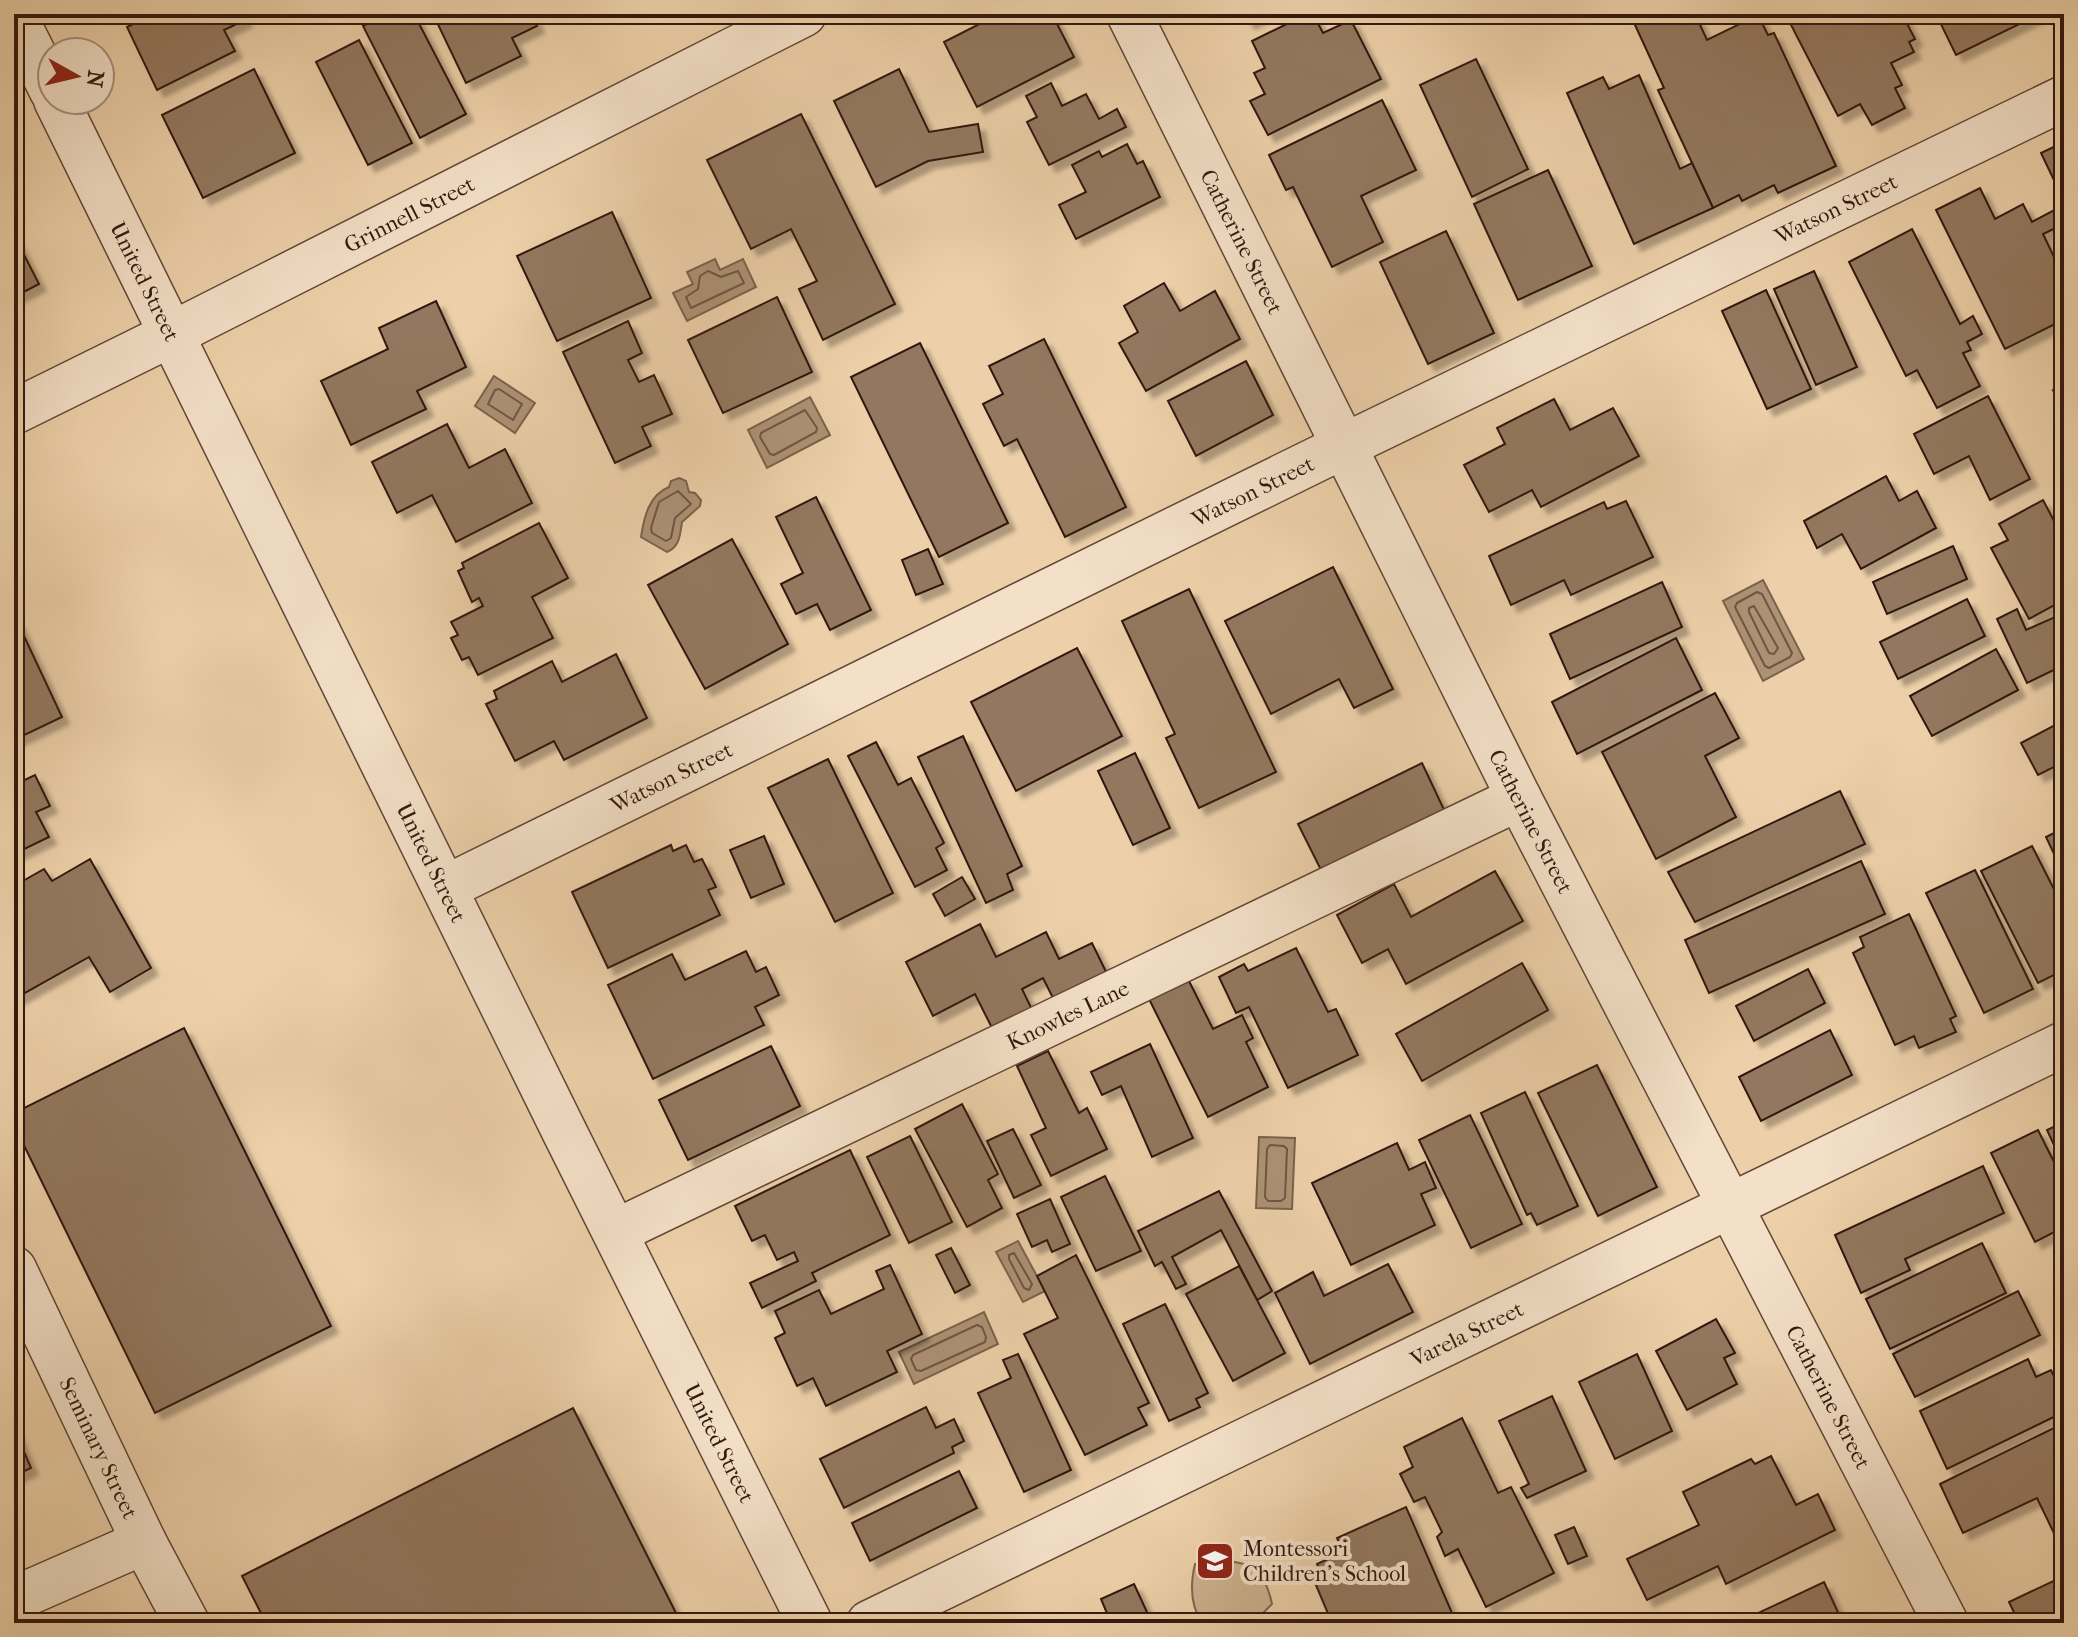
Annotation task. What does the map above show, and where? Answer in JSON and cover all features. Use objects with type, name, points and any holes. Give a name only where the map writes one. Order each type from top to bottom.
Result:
[{"type":"street","name":"Grinnell Street","points":[[14,412],[804,14]]},
{"type":"street","name":"Catherine Street","points":[[1129,14],[1519,798],[1946,1623]]},
{"type":"street","points":[[14,15],[36,59]]},
{"type":"street","name":"Watson Street","points":[[445,888],[1344,446],[2064,98]]},
{"type":"street","name":"United Street","points":[[64,116],[810,1623]]},
{"type":"street","name":"Knowles Lane","points":[[615,1232],[1519,798]]},
{"type":"street","name":"Varela Street","points":[[869,1623],[2064,1044]]},
{"type":"street","name":"Seminary Street","points":[[14,1269],[144,1542],[187,1623]]},
{"type":"street","points":[[14,1599],[144,1542]]},
{"type":"shaded area","points":[[1208,1560],[1243,1564],[1258,1572],[1272,1604],[1257,1619],[1257,1623],[1202,1623],[1193,1602],[1192,1580],[1195,1564]]},
{"type":"water","points":[[715,259],[720,270],[743,259],[756,287],[687,321],[673,293],[693,284],[687,272]]},
{"type":"water","points":[[494,376],[535,403],[515,433],[475,406]]},
{"type":"water","points":[[810,397],[830,435],[767,468],[748,430]]},
{"type":"water","points":[[679,478],[686,481],[689,492],[695,493],[701,500],[700,506],[682,522],[677,543],[667,552],[641,537],[652,501],[669,487],[671,481]]},
{"type":"water","points":[[1763,580],[1804,659],[1763,681],[1723,601]]},
{"type":"water","points":[[1259,1137],[1295,1138],[1292,1209],[1256,1208]]},
{"type":"water","points":[[1018,1241],[1045,1291],[1023,1302],[996,1252]]},
{"type":"water","points":[[984,1312],[998,1344],[914,1384],[899,1352]]},
{"type":"building","points":[[154,14],[242,14],[245,20],[224,30],[235,51],[157,90],[127,27]]},
{"type":"building","points":[[385,14],[414,14],[466,114],[420,138],[363,26]]},
{"type":"building","points":[[433,14],[532,14],[537,26],[512,38],[521,56],[466,83]]},
{"type":"building","points":[[999,14],[1052,14],[1074,57],[977,107],[944,42]]},
{"type":"building","points":[[1244,14],[1264,14],[1248,22]]},
{"type":"building","points":[[1307,14],[1313,14],[1323,33],[1351,20],[1381,79],[1268,135],[1250,101],[1265,94],[1254,73],[1265,68],[1252,41]]},
{"type":"building","points":[[1630,14],[1695,14],[1707,40],[1758,15],[1768,35],[1774,33],[1836,166],[1778,193],[1774,185],[1742,201],[1739,195],[1713,208],[1658,90],[1664,88]]},
{"type":"building","points":[[1804,14],[1902,14],[1915,39],[1909,42],[1914,52],[1891,63],[1902,85],[1895,88],[1905,108],[1872,125],[1860,104],[1838,116],[1789,21]]},
{"type":"building","points":[[1936,14],[2040,14],[1956,55]]},
{"type":"building","points":[[359,40],[412,143],[368,165],[316,62]]},
{"type":"building","points":[[1476,59],[1528,169],[1472,197],[1420,85]]},
{"type":"building","points":[[254,69],[295,153],[203,198],[162,115]]},
{"type":"building","points":[[899,69],[929,132],[978,124],[983,152],[928,161],[876,187],[834,101]]},
{"type":"building","points":[[1639,75],[1680,169],[1692,163],[1713,208],[1634,244],[1567,93],[1603,77],[1609,89]]},
{"type":"building","points":[[1051,83],[1062,106],[1086,94],[1099,119],[1117,109],[1126,127],[1049,165],[1027,122],[1037,117],[1026,96]]},
{"type":"building","points":[[1382,100],[1416,170],[1361,196],[1383,242],[1332,267],[1293,187],[1286,190],[1269,155]]},
{"type":"building","points":[[801,114],[895,304],[823,340],[799,289],[817,281],[791,229],[751,249],[707,160]]},
{"type":"building","points":[[2064,142],[2064,201],[2041,153]]},
{"type":"building","points":[[1127,144],[1137,164],[1143,161],[1160,197],[1076,239],[1059,205],[1086,192],[1072,165],[1099,151],[1102,157]]},
{"type":"building","points":[[1548,170],[1592,266],[1518,300],[1474,204]]},
{"type":"building","points":[[1980,188],[1995,219],[2023,204],[2032,222],[2058,208],[2064,220],[2064,224],[2043,234],[2064,278],[2064,297],[2057,323],[2005,349],[1936,210]]},
{"type":"building","points":[[612,212],[651,298],[557,341],[517,256]]},
{"type":"building","points":[[1912,229],[1960,324],[1973,316],[1982,334],[1967,342],[1971,350],[1963,353],[1980,386],[1937,408],[1917,370],[1906,376],[1849,262]]},
{"type":"building","points":[[1446,231],[1494,333],[1428,364],[1380,262]]},
{"type":"building","points":[[14,235],[39,284],[14,297]]},
{"type":"building","points":[[1814,271],[1857,367],[1816,385],[1774,289]]},
{"type":"building","points":[[1164,283],[1180,311],[1215,291],[1240,339],[1146,391],[1119,343],[1138,332],[1124,306]]},
{"type":"building","points":[[1766,290],[1811,389],[1767,409],[1722,311]]},
{"type":"building","points":[[777,297],[812,372],[723,413],[688,340]]},
{"type":"building","points":[[436,301],[466,367],[417,391],[426,409],[351,445],[321,381],[388,349],[379,328]]},
{"type":"building","points":[[628,321],[642,353],[628,360],[639,382],[654,375],[672,414],[642,427],[651,446],[615,463],[563,352]]},
{"type":"building","points":[[1044,339],[1126,507],[1065,537],[1017,439],[1004,446],[983,404],[1003,394],[989,366]]},
{"type":"building","points":[[920,343],[1008,523],[939,557],[851,377]]},
{"type":"building","points":[[1246,361],[1273,415],[1196,456],[1168,401]]},
{"type":"building","points":[[2064,385],[2064,416],[2053,390]]},
{"type":"building","points":[[1988,396],[2030,479],[1990,500],[1969,456],[1934,474],[1914,434]]},
{"type":"building","points":[[1554,399],[1570,430],[1613,408],[1639,456],[1541,507],[1532,490],[1489,512],[1464,465],[1505,444],[1497,428]]},
{"type":"building","points":[[447,424],[469,468],[505,449],[532,503],[456,542],[432,495],[397,513],[372,462]]},
{"type":"building","points":[[1886,476],[1899,501],[1917,491],[1936,528],[1861,569],[1842,534],[1817,548],[1804,521]]},
{"type":"building","points":[[816,497],[871,610],[830,630],[817,604],[796,614],[781,584],[803,573],[776,517]]},
{"type":"building","points":[[2043,500],[2064,540],[2064,600],[2029,619],[1991,548],[2008,540],[1999,524]]},
{"type":"building","points":[[1626,501],[1653,557],[1571,595],[1564,580],[1511,605],[1489,556],[1604,502],[1607,509]]},
{"type":"building","points":[[539,523],[568,578],[532,597],[553,638],[478,675],[469,657],[462,660],[451,638],[458,635],[451,622],[483,606],[479,598],[472,602],[458,571],[464,568],[462,563]]},
{"type":"building","points":[[732,539],[788,644],[705,689],[648,585]]},
{"type":"building","points":[[1953,546],[1967,579],[1887,614],[1873,582]]},
{"type":"building","points":[[928,549],[943,584],[916,595],[902,560]]},
{"type":"building","points":[[1333,567],[1393,689],[1354,708],[1339,679],[1271,714],[1225,621]]},
{"type":"building","points":[[1662,582],[1682,627],[1570,679],[1550,634]]},
{"type":"building","points":[[1189,589],[1276,772],[1199,808],[1166,738],[1175,734],[1122,621]]},
{"type":"building","points":[[1967,599],[1985,636],[1898,679],[1880,642]]},
{"type":"building","points":[[2017,609],[2026,630],[2064,613],[2064,665],[2027,683],[1997,619]]},
{"type":"building","points":[[17,621],[62,717],[14,740],[14,623]]},
{"type":"building","points":[[1676,638],[1702,690],[1577,754],[1552,702]]},
{"type":"building","points":[[1077,648],[1122,736],[1016,791],[971,702]]},
{"type":"building","points":[[1996,649],[2018,690],[1932,736],[1910,696]]},
{"type":"building","points":[[616,654],[647,718],[564,760],[554,741],[515,761],[486,704],[497,699],[494,691],[552,661],[562,682]]},
{"type":"building","points":[[1715,693],[1739,738],[1705,756],[1736,817],[1656,859],[1602,752]]},
{"type":"building","points":[[2057,724],[2064,736],[2064,762],[2038,775],[2021,743]]},
{"type":"building","points":[[963,736],[1022,866],[1007,874],[1013,890],[986,903],[918,757]]},
{"type":"building","points":[[876,742],[898,785],[911,778],[944,843],[936,848],[947,870],[915,887],[848,756]]},
{"type":"building","points":[[1135,753],[1170,828],[1133,845],[1098,771]]},
{"type":"building","points":[[828,759],[893,893],[835,922],[768,788]]},
{"type":"building","points":[[1422,763],[1446,814],[1323,874],[1298,824]]},
{"type":"building","points":[[35,775],[50,806],[36,812],[49,837],[14,854],[14,785]]},
{"type":"building","points":[[1840,791],[1865,844],[1695,922],[1668,872]]},
{"type":"building","points":[[2064,828],[2064,875],[2046,837]]},
{"type":"building","points":[[764,836],[784,884],[751,898],[730,850]]},
{"type":"building","points":[[671,845],[673,851],[686,845],[694,862],[702,859],[716,887],[708,890],[720,915],[608,968],[572,892]]},
{"type":"building","points":[[2032,846],[2064,909],[2064,970],[2038,983],[1981,871]]},
{"type":"building","points":[[90,859],[151,968],[110,992],[89,957],[14,999],[14,886],[44,869],[52,881]]},
{"type":"building","points":[[1861,861],[1885,914],[1709,993],[1685,940]]},
{"type":"building","points":[[1975,870],[2033,989],[1984,1013],[1926,893]]},
{"type":"building","points":[[1495,871],[1523,921],[1406,984],[1388,949],[1362,963],[1337,915],[1394,884],[1411,917]]},
{"type":"building","points":[[962,877],[975,899],[945,916],[933,894]]},
{"type":"building","points":[[1909,914],[1956,1016],[1950,1019],[1956,1032],[1919,1048],[1914,1036],[1895,1045],[1853,953],[1864,947],[1860,937]]},
{"type":"building","points":[[980,924],[996,957],[1046,932],[1059,959],[1092,943],[1112,984],[1059,1010],[1043,978],[1022,989],[1038,1022],[999,1042],[975,994],[933,1016],[906,962]]},
{"type":"building","points":[[1296,948],[1328,1012],[1336,1009],[1358,1055],[1288,1088],[1249,1007],[1236,1013],[1219,977],[1244,964],[1248,971]]},
{"type":"building","points":[[746,951],[756,972],[766,967],[779,995],[755,1007],[764,1025],[653,1079],[608,985],[672,954],[685,980]]},
{"type":"building","points":[[1522,963],[1548,1010],[1422,1081],[1396,1034]]},
{"type":"building","points":[[1808,969],[1825,1003],[1754,1041],[1736,1006]]},
{"type":"building","points":[[1188,979],[1213,1029],[1242,1015],[1253,1038],[1246,1042],[1268,1087],[1208,1117],[1149,999]]},
{"type":"building","points":[[184,1028],[331,1326],[155,1413],[14,1125],[14,1113]]},
{"type":"building","points":[[1830,1030],[1852,1075],[1761,1121],[1739,1077]]},
{"type":"building","points":[[1150,1044],[1193,1138],[1152,1157],[1121,1086],[1102,1095],[1091,1072]]},
{"type":"building","points":[[771,1046],[800,1106],[688,1160],[659,1100]]},
{"type":"building","points":[[1048,1051],[1079,1113],[1087,1108],[1107,1149],[1051,1176],[1031,1135],[1046,1128],[1017,1066]]},
{"type":"building","points":[[1597,1065],[1657,1187],[1598,1216],[1538,1093]]},
{"type":"building","points":[[1525,1092],[1578,1206],[1537,1225],[1531,1213],[1527,1215],[1481,1113]]},
{"type":"building","points":[[962,1104],[998,1174],[988,1180],[1002,1208],[967,1227],[915,1129]]},
{"type":"building","points":[[1470,1115],[1522,1224],[1471,1248],[1419,1140]]},
{"type":"building","points":[[2064,1122],[2064,1167],[2047,1130]]},
{"type":"building","points":[[1013,1129],[1041,1185],[1014,1198],[987,1141]]},
{"type":"building","points":[[2038,1130],[2064,1182],[2064,1242],[2058,1230],[2035,1242],[1991,1153]]},
{"type":"building","points":[[910,1136],[952,1222],[909,1243],[867,1157]]},
{"type":"building","points":[[1397,1143],[1409,1170],[1425,1162],[1436,1188],[1421,1194],[1435,1225],[1351,1265],[1312,1183]]},
{"type":"building","points":[[850,1150],[890,1235],[812,1273],[816,1281],[762,1308],[750,1283],[798,1261],[794,1252],[777,1260],[765,1235],[752,1241],[735,1206]]},
{"type":"building","points":[[1983,1166],[2004,1213],[1905,1259],[1910,1270],[1861,1293],[1835,1235]]},
{"type":"building","points":[[1105,1176],[1141,1251],[1096,1271],[1061,1197]]},
{"type":"building","points":[[1219,1191],[1272,1291],[1257,1300],[1221,1230],[1172,1257],[1186,1284],[1176,1289],[1162,1262],[1155,1266],[1138,1231]]},
{"type":"building","points":[[1050,1199],[1070,1244],[1052,1252],[1047,1240],[1032,1247],[1017,1214]]},
{"type":"building","points":[[1982,1243],[2006,1293],[1890,1349],[1866,1299]]},
{"type":"building","points":[[951,1248],[970,1285],[955,1293],[936,1255]]},
{"type":"building","points":[[1076,1255],[1149,1403],[1138,1408],[1147,1425],[1085,1455],[1024,1334],[1058,1318],[1037,1276]]},
{"type":"building","points":[[1388,1264],[1413,1312],[1310,1364],[1275,1293],[1313,1272],[1324,1296]]},
{"type":"building","points":[[890,1265],[922,1334],[887,1351],[897,1372],[826,1406],[813,1378],[797,1386],[775,1338],[785,1333],[775,1311],[819,1290],[831,1314],[884,1289],[876,1271]]},
{"type":"building","points":[[1239,1266],[1285,1353],[1233,1381],[1186,1294]]},
{"type":"building","points":[[2018,1291],[2040,1335],[1915,1397],[1893,1354]]},
{"type":"building","points":[[1165,1304],[1208,1393],[1196,1399],[1200,1407],[1169,1421],[1123,1324]]},
{"type":"building","points":[[1716,1319],[1735,1353],[1724,1358],[1737,1384],[1687,1410],[1656,1351]]},
{"type":"building","points":[[1018,1354],[1071,1470],[1024,1492],[978,1393],[1011,1378],[1003,1360]]},
{"type":"building","points":[[1637,1354],[1672,1431],[1615,1459],[1579,1382]]},
{"type":"building","points":[[2028,1359],[2036,1377],[2051,1370],[2064,1397],[2064,1412],[1947,1469],[1920,1411]]},
{"type":"building","points":[[1552,1396],[1586,1471],[1527,1498],[1521,1488],[1529,1484],[1499,1421]]},
{"type":"building","points":[[926,1407],[936,1428],[954,1419],[964,1441],[952,1447],[954,1453],[844,1508],[820,1459]]},
{"type":"building","points":[[573,1408],[681,1623],[266,1623],[242,1576]]},
{"type":"building","points":[[1462,1418],[1498,1493],[1511,1487],[1554,1573],[1486,1607],[1458,1549],[1445,1556],[1437,1537],[1442,1532],[1425,1497],[1414,1502],[1400,1474],[1413,1467],[1404,1447]]},
{"type":"building","points":[[2064,1423],[2064,1554],[2037,1498],[1963,1533],[1940,1484]]},
{"type":"building","points":[[14,1428],[31,1468],[14,1476]]},
{"type":"building","points":[[1771,1456],[1796,1505],[1818,1494],[1835,1530],[1726,1584],[1718,1566],[1647,1600],[1627,1559],[1699,1525],[1683,1492],[1751,1459],[1755,1464]]},
{"type":"building","points":[[959,1471],[977,1508],[870,1561],[852,1523]]},
{"type":"building","points":[[1406,1507],[1452,1613],[1429,1623],[1332,1623],[1313,1578],[1322,1575],[1317,1564],[1343,1552],[1337,1538]]},
{"type":"building","points":[[1574,1527],[1587,1556],[1568,1564],[1555,1535]]},
{"type":"building","points":[[2064,1576],[2064,1623],[2019,1623],[2009,1602]]},
{"type":"building","points":[[1824,1582],[1843,1623],[1737,1623]]},
{"type":"building","points":[[1134,1584],[1152,1623],[1111,1623],[1101,1599]]},
{"type":"place","name":"Montessori Children's School","points":[[1215,1561]]}]
